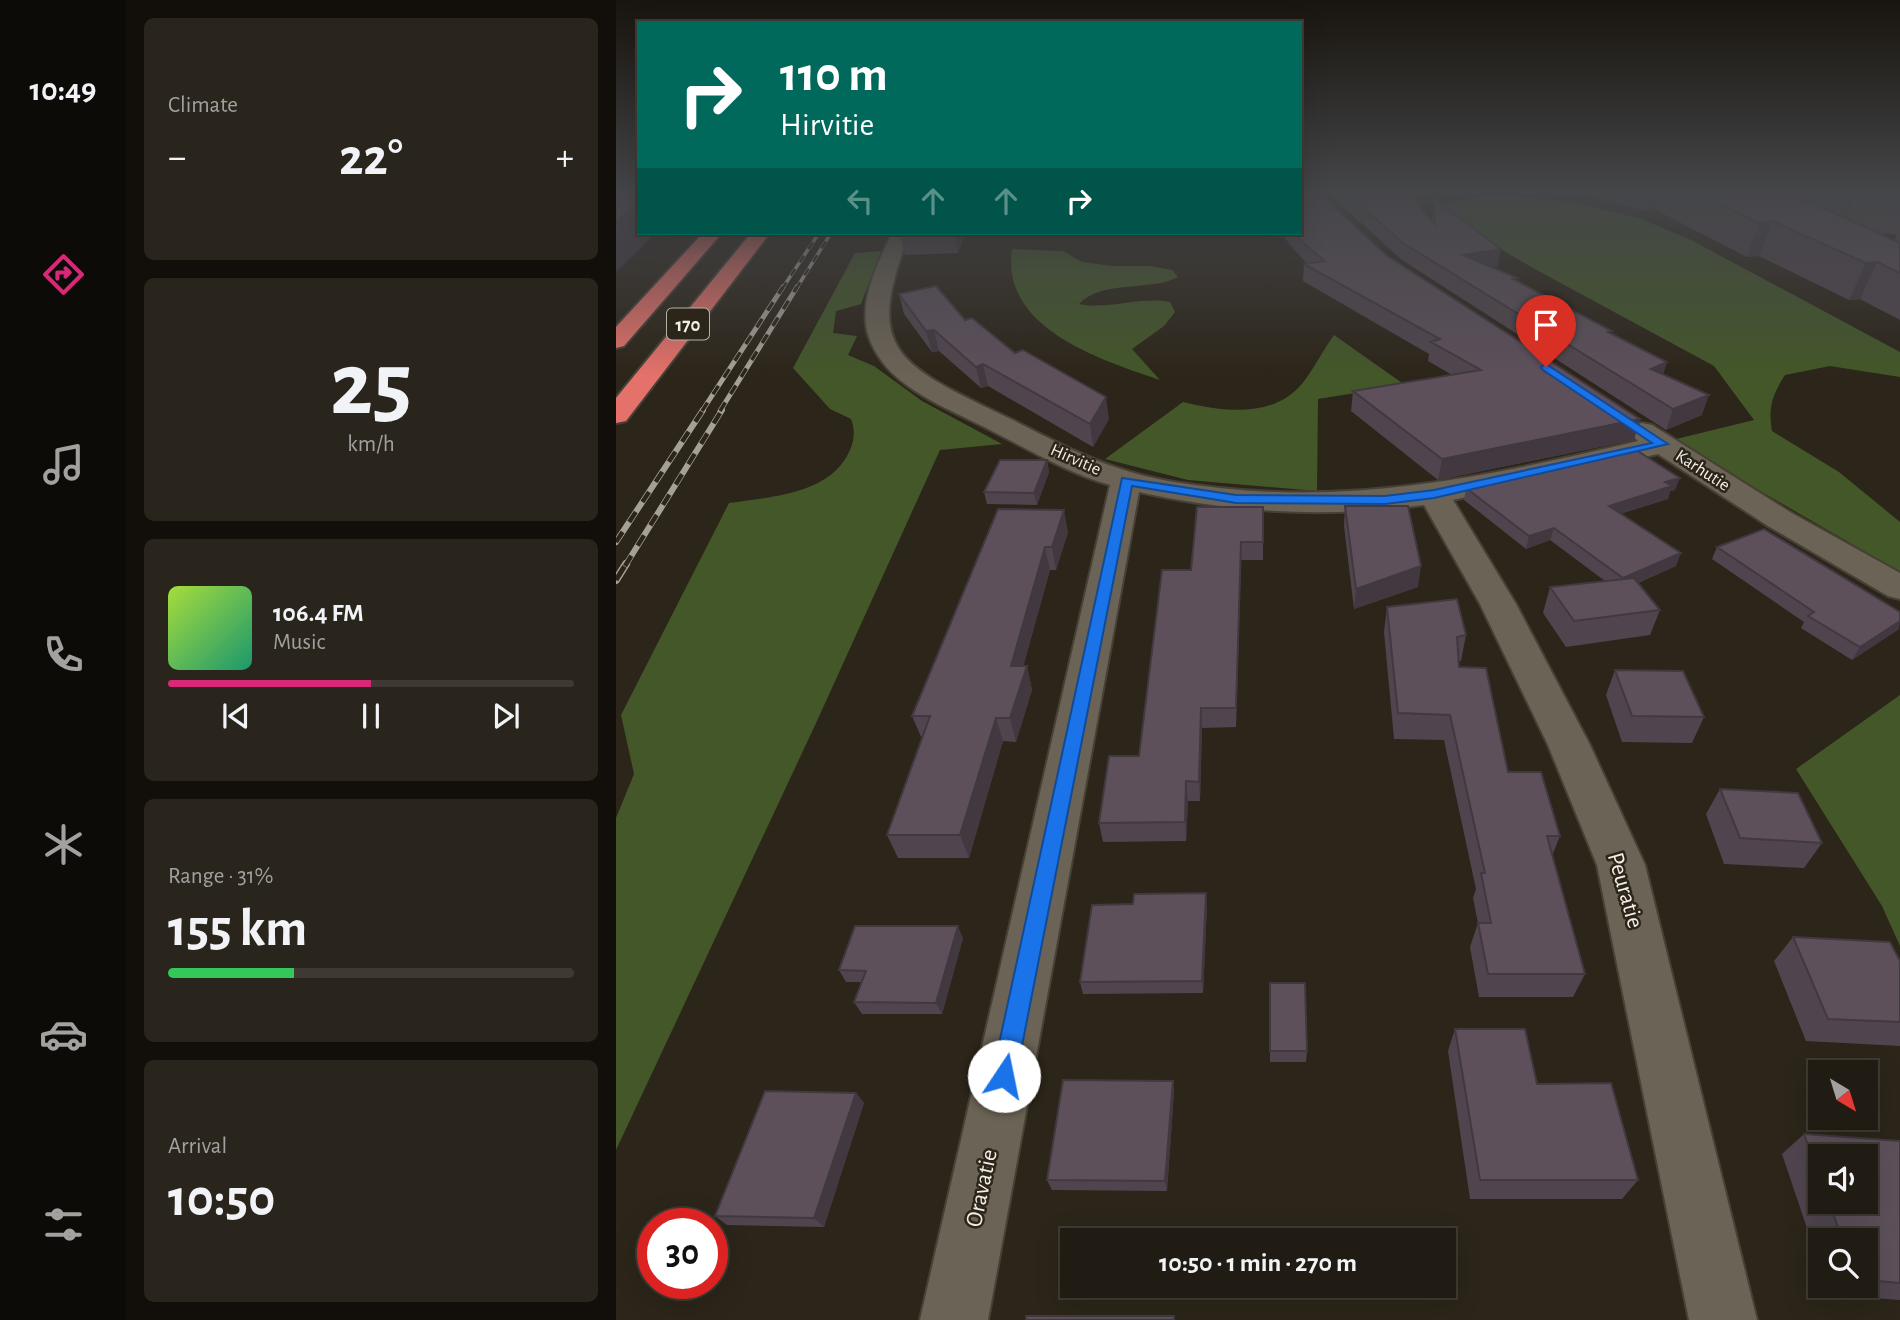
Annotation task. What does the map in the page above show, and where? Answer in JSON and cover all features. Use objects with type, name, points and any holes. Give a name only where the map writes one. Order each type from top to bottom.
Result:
[{"type":"highway","name":"170","points":[[616,341],[695,253]]},
{"type":"highway","name":"170","points":[[616,415],[745,253]]},
{"type":"street","name":"Hirvitie","points":[[893,253],[883,275],[878,310],[881,344],[890,357],[934,393],[1126,481],[1248,500],[1385,500],[1434,494],[1662,444]]},
{"type":"street","name":"Karhutie","points":[[1620,416],[1779,519],[1900,588]]},
{"type":"street","name":"Oravatie","points":[[954,1320],[1126,481]]},
{"type":"street","name":"Peuratie","points":[[1434,494],[1504,615],[1569,745],[1622,864],[1723,1320]]},
{"type":"green space","points":[[855,253],[880,253],[861,304],[836,311],[833,333],[857,336],[848,355],[874,366],[922,401],[1002,444],[940,450],[817,721],[616,1150],[616,818],[634,774],[621,715],[729,503],[778,496],[810,486],[825,479],[847,456],[854,438],[851,419],[830,409],[793,368]]},
{"type":"green space","points":[[1012,253],[1066,253],[1082,262],[1113,266],[1151,266],[1172,270],[1178,277],[1154,284],[1101,291],[1079,304],[1170,302],[1175,312],[1164,326],[1132,349],[1160,380],[1085,351],[1060,337],[1038,320],[1022,300],[1013,277]]},
{"type":"green space","points":[[1507,253],[1715,253],[1900,352],[1900,377],[1830,366],[1785,375],[1774,395],[1771,415],[1772,431],[1839,472],[1900,522],[1900,572],[1672,440],[1754,420],[1714,366]]},
{"type":"green space","points":[[1334,335],[1405,385],[1318,399],[1317,491],[1188,480],[1105,459],[1183,402],[1213,408],[1245,410],[1260,408],[1289,396],[1301,385]]},
{"type":"green space","points":[[1900,695],[1900,946],[1882,906],[1796,769]]},
{"type":"building","points":[[1315,253],[1383,253],[1640,419],[1442,459],[1353,391],[1481,370],[1431,342],[1440,339],[1304,264],[1325,261]]},
{"type":"building","points":[[1419,253],[1478,253],[1463,255],[1517,278],[1513,279],[1667,362],[1651,369],[1709,395],[1673,409]]},
{"type":"building","points":[[1843,253],[1900,253],[1900,273],[1877,262],[1866,263]]},
{"type":"building","points":[[936,286],[965,320],[972,318],[1015,353],[1023,350],[1106,397],[1090,424],[983,364],[976,367],[934,330],[926,331],[899,294]]},
{"type":"building","points":[[1636,450],[1680,478],[1665,482],[1672,486],[1609,506],[1681,553],[1623,578],[1554,528],[1529,536],[1466,488]]},
{"type":"building","points":[[1000,460],[1047,460],[1034,493],[984,492]]},
{"type":"building","points":[[1345,506],[1408,506],[1421,566],[1356,589]]},
{"type":"building","points":[[1197,507],[1263,507],[1263,542],[1241,542],[1236,708],[1201,708],[1199,782],[1186,781],[1185,822],[1099,823],[1109,756],[1139,756],[1162,570],[1191,570]]},
{"type":"building","points":[[998,509],[1064,510],[1052,547],[1045,547],[1011,666],[1027,666],[1010,718],[996,718],[960,835],[887,835],[930,716],[912,716]]},
{"type":"building","points":[[1764,529],[1900,612],[1900,621],[1860,647],[1808,616],[1814,612],[1717,547]]},
{"type":"building","points":[[1634,578],[1660,610],[1574,621],[1550,587]]},
{"type":"building","points":[[1457,599],[1466,635],[1457,637],[1459,667],[1486,668],[1508,772],[1541,772],[1560,836],[1547,836],[1585,974],[1488,974],[1478,923],[1491,923],[1481,873],[1485,873],[1450,715],[1398,713],[1387,607]]},
{"type":"building","points":[[1615,670],[1683,671],[1704,717],[1632,716]]},
{"type":"building","points":[[1720,789],[1798,793],[1822,843],[1740,838]]},
{"type":"building","points":[[1206,893],[1202,981],[1080,982],[1092,905],[1133,904],[1134,894]]},
{"type":"building","points":[[855,926],[958,926],[936,1003],[854,1002],[866,971],[839,970]]},
{"type":"building","points":[[1793,937],[1890,942],[1900,961],[1900,1022],[1828,1019]]},
{"type":"building","points":[[1270,983],[1305,983],[1307,1051],[1270,1051]]},
{"type":"building","points":[[1455,1029],[1525,1029],[1537,1084],[1611,1083],[1638,1180],[1480,1180]]},
{"type":"building","points":[[1063,1080],[1173,1081],[1165,1181],[1047,1180]]},
{"type":"building","points":[[765,1091],[856,1093],[814,1218],[728,1216],[728,1208],[718,1208]]},
{"type":"building","points":[[1804,1134],[1900,1141],[1900,1283],[1878,1281],[1878,1228],[1838,1228],[1833,1214],[1878,1214],[1878,1144],[1808,1145]]},
{"type":"building","points":[[1026,1316],[1174,1316],[1174,1320],[1026,1320]]},
{"type":"railway","points":[[782,289],[806,253]]},
{"type":"railway","points":[[796,289],[819,253]]},
{"type":"railway","points":[[702,411],[783,287]]},
{"type":"railway","points":[[720,411],[797,287]]},
{"type":"railway","points":[[616,542],[703,410]]},
{"type":"railway","points":[[625,566],[722,410]]},
{"type":"railway","points":[[616,580],[626,564]]},
{"type":"route","points":[[1004,1076],[1126,481],[1236,499],[1303,502],[1385,500],[1434,494],[1662,444],[1546,367]]}]
